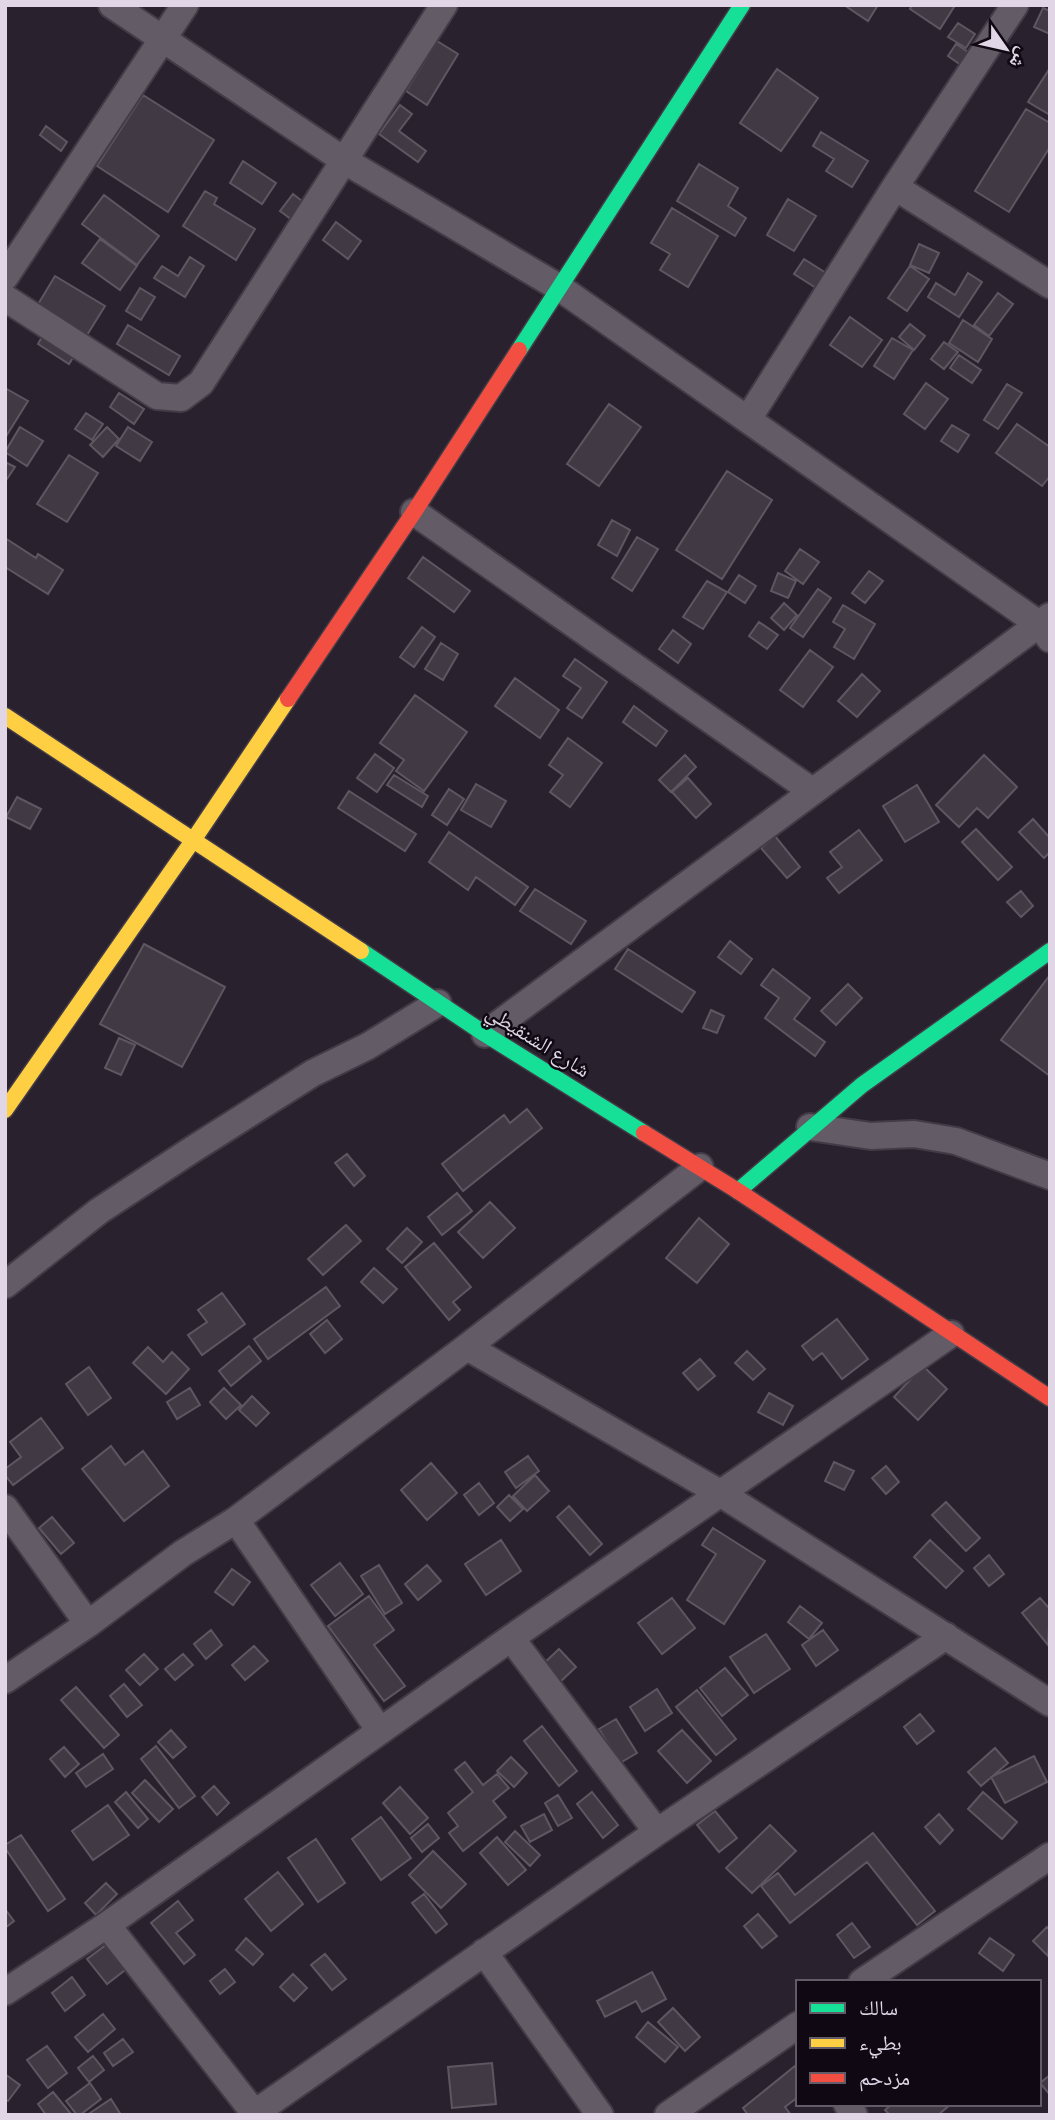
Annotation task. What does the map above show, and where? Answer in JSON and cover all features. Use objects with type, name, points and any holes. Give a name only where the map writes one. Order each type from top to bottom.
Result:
[{"type":"street","points":[[112,5],[345,161],[560,288],[1046,627],[812,791],[485,1034]]},
{"type":"street","points":[[5,277],[185,5]]},
{"type":"street","points":[[5,298],[157,396],[180,398],[201,383],[444,5]]},
{"type":"street","points":[[5,1110],[194,839],[414,512],[742,5]]},
{"type":"street","points":[[748,419],[895,187],[1015,5]]},
{"type":"street","points":[[895,187],[1050,285]]},
{"type":"street","points":[[414,512],[812,791]]},
{"type":"street","name":"شارع الشنقيطي","points":[[5,716],[485,1034],[738,1191],[1050,1398]]},
{"type":"street","points":[[738,1191],[810,1127],[862,1086],[1050,951]]},
{"type":"street","points":[[5,1285],[99,1211],[190,1151],[313,1073],[368,1046],[438,1003]]},
{"type":"street","points":[[810,1127],[871,1136],[914,1134],[956,1141],[1050,1176]]},
{"type":"street","points":[[5,1680],[88,1624],[183,1553],[236,1520],[467,1348],[700,1167]]},
{"type":"street","points":[[5,1992],[107,1924],[511,1638],[951,1334]]},
{"type":"street","points":[[467,1348],[720,1493],[1050,1703]]},
{"type":"street","points":[[5,1508],[88,1624]]},
{"type":"street","points":[[236,1520],[380,1731]]},
{"type":"street","points":[[107,1924],[254,2114],[657,1832],[946,1636]]},
{"type":"street","points":[[511,1638],[657,1832]]},
{"type":"street","points":[[865,1980],[1050,1856]]},
{"type":"street","points":[[484,1952],[600,2115]]},
{"type":"street","points":[[668,2115],[796,2029]]},
{"type":"building","points":[[844,5],[878,5],[868,21]]},
{"type":"building","points":[[912,5],[954,7],[940,29],[910,9]]},
{"type":"building","points":[[1043,8],[1050,11],[1050,34],[1034,27]]},
{"type":"building","points":[[958,23],[975,34],[966,48],[948,37]]},
{"type":"building","points":[[437,41],[458,54],[427,105],[406,91]]},
{"type":"building","points":[[956,44],[976,57],[968,70],[948,56]]},
{"type":"building","points":[[1050,68],[1050,115],[1028,102]]},
{"type":"building","points":[[777,69],[818,98],[781,151],[740,123]]},
{"type":"building","points":[[143,95],[214,140],[168,212],[97,166]]},
{"type":"building","points":[[400,105],[412,114],[399,131],[426,151],[418,162],[379,134]]},
{"type":"building","points":[[1026,109],[1050,123],[1050,147],[1009,212],[975,191]]},
{"type":"building","points":[[46,126],[67,142],[61,151],[40,135]]},
{"type":"building","points":[[821,132],[868,161],[852,187],[826,171],[834,159],[813,146]]},
{"type":"building","points":[[243,161],[276,183],[262,204],[230,183]]},
{"type":"building","points":[[699,164],[738,188],[728,206],[746,218],[735,236],[677,201]]},
{"type":"building","points":[[205,191],[217,198],[214,204],[255,229],[236,260],[183,226]]},
{"type":"building","points":[[293,194],[307,205],[295,222],[280,211]]},
{"type":"building","points":[[104,195],[159,236],[137,265],[82,224]]},
{"type":"building","points":[[788,199],[816,216],[794,251],[767,235]]},
{"type":"building","points":[[672,208],[718,236],[688,287],[660,270],[670,254],[651,243]]},
{"type":"building","points":[[336,222],[361,241],[348,259],[323,240]]},
{"type":"building","points":[[100,239],[137,266],[120,290],[82,263]]},
{"type":"building","points":[[919,244],[939,253],[929,273],[910,265]]},
{"type":"building","points":[[190,257],[204,266],[185,297],[154,278],[162,266],[178,276]]},
{"type":"building","points":[[804,259],[826,273],[816,288],[794,274]]},
{"type":"building","points":[[910,266],[929,279],[907,311],[888,298]]},
{"type":"building","points":[[968,273],[982,282],[959,317],[928,297],[936,283],[955,295]]},
{"type":"building","points":[[55,276],[105,306],[69,364],[38,344],[51,321],[34,311]]},
{"type":"building","points":[[140,288],[155,297],[141,320],[126,311]]},
{"type":"building","points":[[998,293],[1013,304],[989,336],[974,325]]},
{"type":"building","points":[[850,317],[882,340],[862,367],[830,345]]},
{"type":"building","points":[[963,320],[992,339],[978,362],[949,343]]},
{"type":"building","points":[[910,324],[925,336],[914,350],[899,337]]},
{"type":"building","points":[[128,325],[180,356],[169,375],[117,344]]},
{"type":"building","points":[[892,338],[913,350],[894,379],[874,366]]},
{"type":"building","points":[[944,342],[958,352],[944,369],[931,359]]},
{"type":"building","points":[[959,355],[981,370],[972,383],[950,368]]},
{"type":"building","points":[[926,383],[948,399],[925,429],[904,414]]},
{"type":"building","points":[[1007,384],[1022,393],[998,429],[984,420]]},
{"type":"building","points":[[5,388],[28,401],[5,438]]},
{"type":"building","points":[[119,393],[144,409],[134,424],[110,407]]},
{"type":"building","points":[[609,404],[641,427],[599,486],[567,464]]},
{"type":"building","points":[[86,413],[103,424],[92,440],[75,429]]},
{"type":"building","points":[[1017,424],[1050,447],[1050,476],[1042,486],[996,453]]},
{"type":"building","points":[[952,425],[969,435],[958,452],[941,441]]},
{"type":"building","points":[[20,427],[43,441],[27,466],[5,452]]},
{"type":"building","points":[[107,427],[119,439],[103,457],[90,445]]},
{"type":"building","points":[[128,427],[152,442],[140,461],[116,446]]},
{"type":"building","points":[[69,455],[98,473],[67,522],[37,504]]},
{"type":"building","points":[[5,462],[15,467],[5,482]]},
{"type":"building","points":[[727,471],[772,500],[722,579],[676,550]]},
{"type":"building","points":[[612,520],[630,530],[617,556],[598,545]]},
{"type":"building","points":[[637,537],[658,549],[632,591],[612,578]]},
{"type":"building","points":[[5,538],[36,558],[38,554],[63,570],[48,594],[5,567]]},
{"type":"building","points":[[800,549],[819,562],[803,584],[785,571]]},
{"type":"building","points":[[423,557],[470,591],[454,612],[408,578]]},
{"type":"building","points":[[869,571],[883,581],[865,603],[852,593]]},
{"type":"building","points":[[778,573],[796,581],[788,598],[771,591]]},
{"type":"building","points":[[739,575],[756,586],[745,603],[728,592]]},
{"type":"building","points":[[707,581],[727,592],[703,629],[683,617]]},
{"type":"building","points":[[818,589],[831,598],[803,637],[790,628]]},
{"type":"building","points":[[784,603],[797,615],[784,630],[771,618]]},
{"type":"building","points":[[843,605],[875,624],[854,659],[834,647],[845,629],[833,622]]},
{"type":"building","points":[[759,622],[778,635],[767,649],[749,636]]},
{"type":"building","points":[[422,627],[435,637],[414,667],[400,657]]},
{"type":"building","points":[[673,630],[691,644],[678,663],[659,649]]},
{"type":"building","points":[[441,643],[458,654],[443,680],[425,669]]},
{"type":"building","points":[[810,650],[833,667],[803,707],[780,690]]},
{"type":"building","points":[[575,659],[607,682],[582,718],[567,708],[581,688],[563,676]]},
{"type":"building","points":[[862,674],[880,691],[857,717],[838,701]]},
{"type":"building","points":[[515,678],[559,710],[540,738],[495,706]]},
{"type":"building","points":[[415,695],[467,732],[424,791],[396,771],[404,760],[380,743]]},
{"type":"building","points":[[634,706],[667,731],[656,746],[623,722]]},
{"type":"building","points":[[568,738],[602,763],[570,807],[550,792],[563,775],[549,765]]},
{"type":"building","points":[[375,754],[394,768],[377,792],[357,778]]},
{"type":"building","points":[[685,755],[696,767],[671,792],[659,780]]},
{"type":"building","points":[[984,755],[1017,787],[988,818],[977,808],[959,827],[936,805]]},
{"type":"building","points":[[394,775],[428,796],[422,807],[387,785]]},
{"type":"building","points":[[688,778],[711,804],[696,818],[672,792]]},
{"type":"building","points":[[476,784],[506,801],[491,827],[461,810]]},
{"type":"building","points":[[917,785],[939,822],[905,842],[883,806]]},
{"type":"building","points":[[449,789],[464,799],[447,825],[432,815]]},
{"type":"building","points":[[349,791],[416,834],[405,851],[338,808]]},
{"type":"building","points":[[17,797],[41,809],[30,829],[6,817]]},
{"type":"building","points":[[1033,819],[1050,838],[1050,852],[1044,858],[1019,832]]},
{"type":"building","points":[[976,829],[1012,867],[998,880],[962,842]]},
{"type":"building","points":[[859,830],[882,860],[839,893],[827,878],[842,867],[830,852]]},
{"type":"building","points":[[449,832],[528,887],[515,905],[476,877],[468,890],[429,862]]},
{"type":"building","points":[[775,836],[800,867],[787,878],[761,848]]},
{"type":"building","points":[[535,889],[586,921],[571,944],[520,911]]},
{"type":"building","points":[[1021,891],[1033,906],[1021,917],[1007,902]]},
{"type":"building","points":[[730,941],[752,959],[741,974],[718,957]]},
{"type":"building","points":[[144,944],[225,987],[182,1067],[100,1024]]},
{"type":"building","points":[[628,949],[695,992],[682,1012],[615,969]]},
{"type":"building","points":[[773,969],[810,998],[794,1019],[825,1042],[815,1056],[765,1018],[779,998],[761,985]]},
{"type":"building","points":[[1050,975],[1050,1076],[1001,1040]]},
{"type":"building","points":[[848,984],[862,998],[836,1025],[821,1011]]},
{"type":"building","points":[[711,1010],[724,1016],[717,1033],[703,1028]]},
{"type":"building","points":[[119,1038],[135,1045],[121,1075],[105,1068]]},
{"type":"building","points":[[527,1109],[542,1128],[463,1191],[442,1164],[504,1115],[510,1123]]},
{"type":"building","points":[[347,1154],[365,1176],[354,1186],[335,1163]]},
{"type":"building","points":[[457,1193],[472,1211],[442,1235],[428,1217]]},
{"type":"building","points":[[490,1202],[515,1228],[483,1258],[458,1232]]},
{"type":"building","points":[[699,1218],[729,1244],[697,1283],[666,1258]]},
{"type":"building","points":[[346,1225],[361,1241],[323,1275],[308,1259]]},
{"type":"building","points":[[407,1228],[422,1242],[402,1263],[387,1249]]},
{"type":"building","points":[[434,1243],[471,1287],[453,1302],[460,1310],[449,1320],[405,1267]]},
{"type":"building","points":[[374,1268],[397,1289],[383,1303],[361,1282]]},
{"type":"building","points":[[326,1287],[340,1306],[268,1359],[254,1339]]},
{"type":"building","points":[[222,1293],[245,1324],[202,1355],[188,1335],[207,1322],[198,1310]]},
{"type":"building","points":[[837,1319],[868,1359],[842,1379],[822,1353],[813,1360],[802,1346]]},
{"type":"building","points":[[327,1320],[342,1339],[325,1353],[310,1334]]},
{"type":"building","points":[[249,1346],[261,1361],[231,1386],[219,1371]]},
{"type":"building","points":[[148,1347],[163,1362],[172,1352],[189,1369],[166,1394],[133,1363]]},
{"type":"building","points":[[747,1351],[765,1369],[753,1380],[735,1363]]},
{"type":"building","points":[[700,1359],[715,1376],[698,1390],[683,1373]]},
{"type":"building","points":[[923,1366],[947,1389],[918,1420],[894,1397]]},
{"type":"building","points":[[89,1367],[111,1398],[88,1415],[66,1384]]},
{"type":"building","points":[[190,1388],[200,1405],[177,1419],[167,1402]]},
{"type":"building","points":[[224,1388],[241,1405],[226,1419],[210,1402]]},
{"type":"building","points":[[769,1393],[793,1406],[783,1425],[758,1412]]},
{"type":"building","points":[[252,1396],[269,1413],[256,1426],[239,1410]]},
{"type":"building","points":[[41,1418],[63,1448],[13,1485],[5,1475],[5,1469],[21,1457],[10,1442]]},
{"type":"building","points":[[111,1446],[125,1465],[143,1451],[169,1486],[124,1521],[82,1469]]},
{"type":"building","points":[[528,1456],[539,1471],[516,1488],[505,1472]]},
{"type":"building","points":[[834,1462],[854,1471],[844,1490],[825,1481]]},
{"type":"building","points":[[431,1463],[457,1493],[427,1520],[401,1490]]},
{"type":"building","points":[[886,1466],[899,1482],[886,1494],[872,1478]]},
{"type":"building","points":[[535,1475],[549,1491],[527,1511],[513,1496]]},
{"type":"building","points":[[479,1483],[494,1503],[479,1515],[464,1495]]},
{"type":"building","points":[[509,1495],[523,1509],[510,1521],[497,1507]]},
{"type":"building","points":[[946,1502],[980,1538],[966,1551],[932,1515]]},
{"type":"building","points":[[569,1506],[602,1544],[590,1555],[557,1517]]},
{"type":"building","points":[[52,1517],[74,1543],[61,1554],[39,1528]]},
{"type":"building","points":[[713,1528],[765,1561],[724,1624],[687,1600],[716,1554],[702,1545]]},
{"type":"building","points":[[501,1540],[521,1571],[486,1595],[465,1564]]},
{"type":"building","points":[[930,1540],[963,1571],[946,1588],[914,1557]]},
{"type":"building","points":[[989,1555],[1004,1574],[989,1586],[974,1568]]},
{"type":"building","points":[[340,1563],[363,1594],[335,1616],[311,1585]]},
{"type":"building","points":[[379,1565],[402,1603],[385,1614],[361,1576]]},
{"type":"building","points":[[427,1565],[441,1581],[418,1600],[405,1584]]},
{"type":"building","points":[[232,1569],[250,1582],[233,1605],[215,1592]]},
{"type":"building","points":[[369,1596],[394,1630],[374,1645],[405,1686],[384,1701],[328,1626]]},
{"type":"building","points":[[672,1598],[695,1628],[662,1654],[638,1623]]},
{"type":"building","points":[[1040,1598],[1050,1609],[1048,1645],[1022,1613]]},
{"type":"building","points":[[800,1606],[822,1623],[809,1639],[788,1622]]},
{"type":"building","points":[[211,1630],[222,1645],[206,1659],[194,1644]]},
{"type":"building","points":[[823,1630],[838,1650],[816,1666],[802,1645]]},
{"type":"building","points":[[766,1634],[790,1669],[754,1693],[730,1657]]},
{"type":"building","points":[[254,1646],[268,1661],[245,1680],[232,1665]]},
{"type":"building","points":[[559,1649],[576,1667],[558,1684],[541,1666]]},
{"type":"building","points":[[144,1654],[158,1669],[140,1685],[126,1670]]},
{"type":"building","points":[[183,1654],[193,1665],[175,1680],[165,1669]]},
{"type":"building","points":[[725,1668],[748,1695],[722,1716],[700,1688]]},
{"type":"building","points":[[124,1684],[142,1705],[127,1717],[110,1696]]},
{"type":"building","points":[[76,1687],[119,1735],[104,1748],[61,1700]]},
{"type":"building","points":[[657,1689],[672,1713],[645,1731],[630,1707]]},
{"type":"building","points":[[697,1690],[736,1739],[716,1755],[676,1707]]},
{"type":"building","points":[[920,1714],[934,1731],[917,1744],[904,1727]]},
{"type":"building","points":[[616,1719],[637,1753],[620,1763],[599,1729]]},
{"type":"building","points":[[542,1726],[577,1771],[559,1786],[524,1741]]},
{"type":"building","points":[[171,1730],[186,1747],[173,1758],[158,1742]]},
{"type":"building","points":[[682,1730],[711,1761],[687,1783],[658,1751]]},
{"type":"building","points":[[156,1746],[195,1796],[179,1808],[141,1759]]},
{"type":"building","points":[[64,1747],[79,1764],[65,1777],[50,1759]]},
{"type":"building","points":[[995,1748],[1008,1763],[981,1786],[968,1772]]},
{"type":"building","points":[[103,1754],[113,1769],[86,1787],[76,1773]]},
{"type":"building","points":[[1034,1756],[1047,1782],[1005,1803],[991,1777]]},
{"type":"building","points":[[511,1757],[527,1773],[514,1787],[497,1771]]},
{"type":"building","points":[[465,1762],[483,1785],[497,1774],[509,1788],[493,1801],[506,1817],[463,1851],[449,1833],[458,1826],[448,1813],[473,1792],[455,1770]]},
{"type":"building","points":[[145,1780],[173,1809],[159,1822],[132,1793]]},
{"type":"building","points":[[214,1786],[229,1803],[217,1815],[202,1797]]},
{"type":"building","points":[[400,1787],[428,1818],[410,1834],[383,1803]]},
{"type":"building","points":[[126,1792],[148,1819],[138,1828],[115,1802]]},
{"type":"building","points":[[592,1792],[618,1825],[603,1838],[577,1804]]},
{"type":"building","points":[[983,1792],[1017,1822],[1002,1839],[968,1809]]},
{"type":"building","points":[[558,1795],[572,1818],[558,1826],[545,1803]]},
{"type":"building","points":[[108,1805],[129,1835],[93,1860],[72,1831]]},
{"type":"building","points":[[715,1811],[737,1838],[719,1852],[697,1825]]},
{"type":"building","points":[[544,1814],[552,1830],[530,1842],[521,1826]]},
{"type":"building","points":[[939,1814],[953,1830],[940,1844],[925,1827]]},
{"type":"building","points":[[381,1817],[411,1858],[381,1880],[352,1839]]},
{"type":"building","points":[[428,1824],[439,1838],[422,1852],[411,1838]]},
{"type":"building","points":[[770,1825],[796,1851],[752,1893],[726,1868]]},
{"type":"building","points":[[515,1831],[540,1855],[530,1866],[505,1842]]},
{"type":"building","points":[[873,1833],[935,1911],[917,1925],[867,1862],[790,1923],[761,1886],[778,1873],[795,1895]]},
{"type":"building","points":[[21,1835],[65,1899],[48,1911],[5,1848],[5,1845]]},
{"type":"building","points":[[497,1837],[526,1870],[508,1885],[480,1853]]},
{"type":"building","points":[[316,1839],[345,1883],[318,1902],[288,1858]]},
{"type":"building","points":[[433,1851],[466,1884],[441,1908],[409,1875]]},
{"type":"building","points":[[278,1872],[303,1904],[271,1931],[245,1899]]},
{"type":"building","points":[[106,1883],[117,1894],[96,1915],[85,1903]]},
{"type":"building","points":[[424,1894],[447,1924],[436,1933],[412,1903]]},
{"type":"building","points":[[178,1901],[193,1920],[176,1933],[195,1955],[184,1964],[151,1923]]},
{"type":"building","points":[[5,1909],[14,1921],[5,1928]]},
{"type":"building","points":[[758,1914],[777,1936],[762,1948],[744,1926]]},
{"type":"building","points":[[852,1923],[870,1947],[854,1958],[837,1935]]},
{"type":"building","points":[[1047,1927],[1050,1930],[1048,1956],[1033,1941]]},
{"type":"building","points":[[246,1938],[263,1954],[253,1965],[236,1950]]},
{"type":"building","points":[[990,1938],[1014,1955],[1003,1971],[979,1953]]},
{"type":"building","points":[[110,1942],[129,1967],[107,1984],[87,1959]]},
{"type":"building","points":[[325,1954],[346,1979],[332,1990],[311,1965]]},
{"type":"building","points":[[225,1969],[235,1982],[220,1994],[210,1981]]},
{"type":"building","points":[[652,1972],[666,1999],[642,2012],[636,2001],[605,2017],[597,2001]]},
{"type":"building","points":[[293,1974],[307,1988],[294,2001],[280,1987]]},
{"type":"building","points":[[72,1977],[85,1995],[65,2011],[52,1993]]},
{"type":"building","points":[[673,2008],[700,2037],[685,2051],[658,2022]]},
{"type":"building","points":[[103,2014],[115,2029],[88,2052],[75,2037]]},
{"type":"building","points":[[648,2022],[678,2047],[665,2062],[636,2037]]},
{"type":"building","points":[[123,2039],[133,2052],[113,2066],[104,2053]]},
{"type":"building","points":[[47,2046],[67,2073],[48,2088],[27,2060]]},
{"type":"building","points":[[93,2056],[104,2070],[89,2082],[78,2068]]},
{"type":"building","points":[[492,2063],[496,2104],[452,2108],[448,2067]]},
{"type":"building","points":[[795,2066],[796,2099],[785,2107],[791,2115],[748,2115],[743,2108]]},
{"type":"building","points":[[5,2074],[20,2085],[8,2101],[5,2099]]},
{"type":"building","points":[[1050,2075],[1050,2095],[1041,2084]]},
{"type":"building","points":[[90,2083],[101,2099],[77,2115],[66,2101]]},
{"type":"building","points":[[53,2092],[70,2115],[46,2115],[38,2104]]},
{"type":"building","points":[[111,2099],[121,2115],[87,2115]]},
{"type":"building","points":[[890,2106],[949,2106],[938,2115],[890,2115],[885,2110]]},
{"type":"traffic: fast","points":[[519,350],[742,5]]},
{"type":"traffic: fast","points":[[361,951],[485,1034],[644,1133]]},
{"type":"traffic: fast","points":[[738,1191],[862,1085],[1050,951]]},
{"type":"traffic: slow","points":[[5,1110],[288,699]]},
{"type":"traffic: slow","points":[[5,716],[361,951]]},
{"type":"traffic: jam","points":[[288,699],[519,350]]},
{"type":"traffic: jam","points":[[644,1133],[738,1191],[1050,1398]]}]
